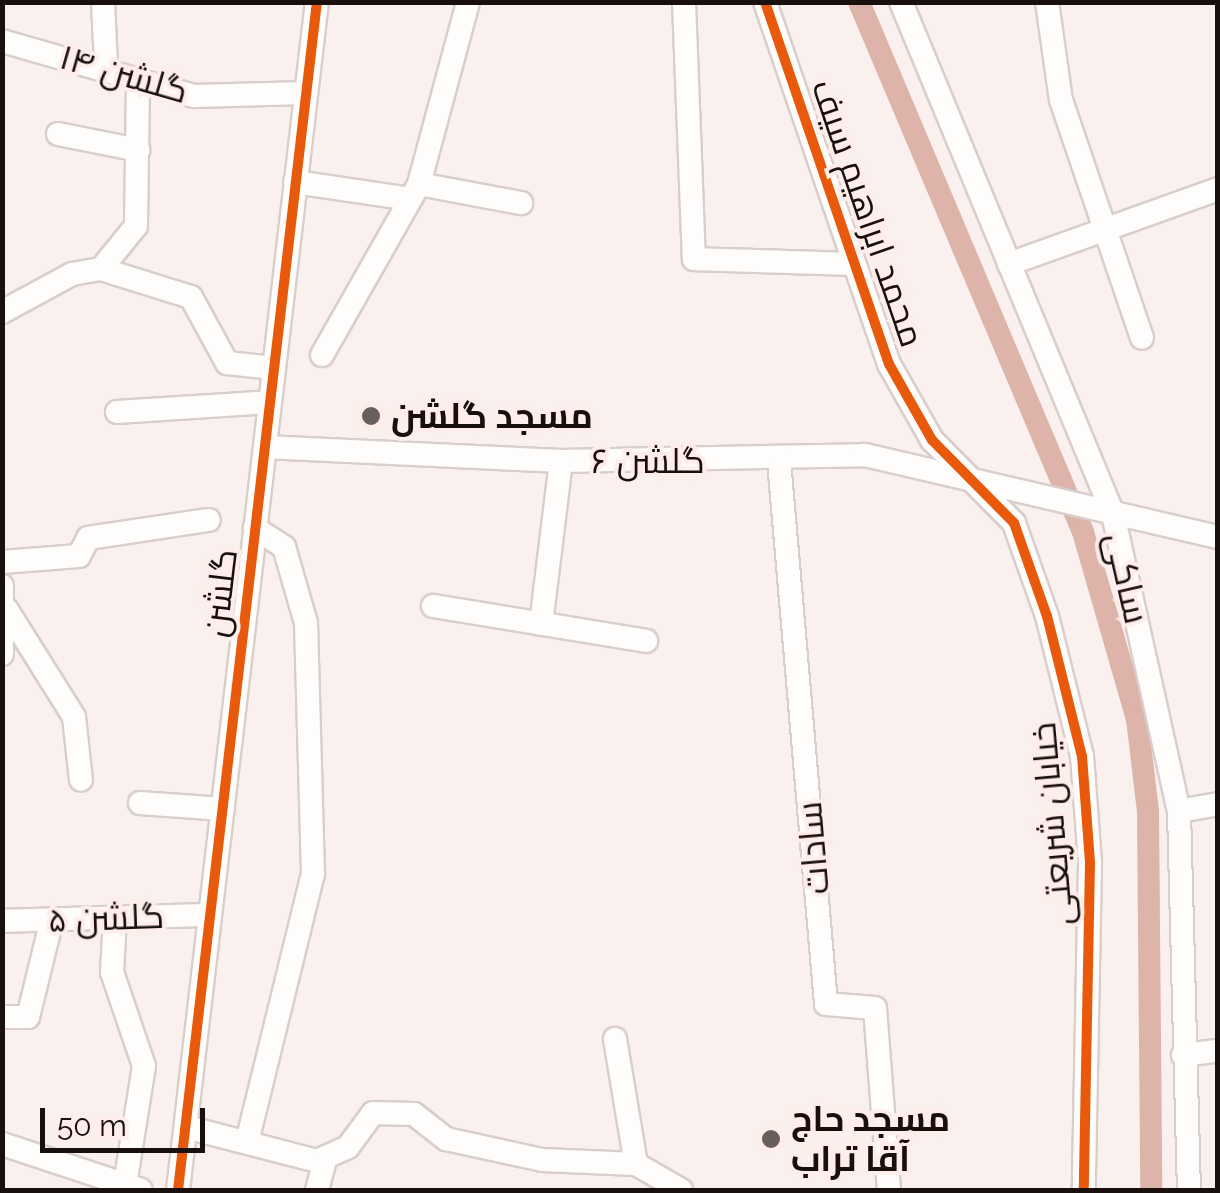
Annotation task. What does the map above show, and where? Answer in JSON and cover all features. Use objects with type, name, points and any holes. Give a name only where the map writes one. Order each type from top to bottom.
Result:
[{"type":"street","points":[[103,2],[106,66]]},
{"type":"street","name":"گلشن","points":[[178,1190],[316,2]]},
{"type":"street","points":[[322,355],[415,191],[468,2]]},
{"type":"street","points":[[684,2],[694,260],[850,264]]},
{"type":"street","name":"محمد ابراهیم سیف","points":[[766,2],[850,264],[906,394],[970,480]]},
{"type":"street","name":"ساکی","points":[[901,2],[1009,264],[1102,512],[1179,810],[1189,1190]]},
{"type":"street","points":[[1047,2],[1061,100],[1142,338]]},
{"type":"street","name":"گلشن ۱۴","points":[[2,41],[106,66],[194,96],[306,93]]},
{"type":"street","points":[[101,269],[136,226],[138,80]]},
{"type":"street","points":[[58,134],[138,150]]},
{"type":"street","points":[[296,182],[521,203]]},
{"type":"street","points":[[1009,264],[1218,190]]},
{"type":"street","points":[[2,312],[72,274],[101,269],[191,297],[227,363],[274,368]]},
{"type":"street","points":[[117,412],[270,402]]},
{"type":"street","name":"گلشن ۶","points":[[265,447],[561,460],[779,462],[865,455],[1218,537]]},
{"type":"street","points":[[541,624],[561,460]]},
{"type":"street","name":"سادات","points":[[779,462],[826,1004],[875,1008],[889,1190]]},
{"type":"street","name":"خیابان شریعتی","points":[[970,480],[1014,522],[1082,756],[1090,863],[1084,1190]]},
{"type":"street","points":[[2,562],[79,556],[88,538],[209,520]]},
{"type":"street","points":[[248,1138],[312,874],[306,624],[284,547],[255,528]]},
{"type":"street","points":[[2,586],[7,610],[2,654]]},
{"type":"street","points":[[433,606],[646,641]]},
{"type":"street","points":[[7,610],[74,717],[81,780]]},
{"type":"street","points":[[140,803],[223,808]]},
{"type":"street","points":[[1179,810],[1218,804]]},
{"type":"street","name":"گلشن ۵","points":[[2,920],[210,915]]},
{"type":"street","points":[[3,1144],[133,1188],[144,1066],[112,972],[115,918]]},
{"type":"street","points":[[2,1017],[28,1017],[52,919]]},
{"type":"street","points":[[614,1040],[636,1164]]},
{"type":"street","points":[[1183,1055],[1218,1052]]},
{"type":"street","points":[[186,1127],[326,1157],[348,1148],[373,1113],[414,1114],[446,1139],[484,1150],[636,1164],[682,1190]]},
{"type":"street","points":[[318,1190],[326,1157]]},
{"type":"waterway","points":[[859,2],[1083,532],[1137,719],[1148,811],[1151,1190]]},
{"type":"cycle path","points":[[178,1190],[317,2]]},
{"type":"cycle path","points":[[765,2],[889,364],[932,440],[1014,523],[1047,616],[1082,756],[1090,863],[1084,1190]]},
{"type":"place","name":"مسجد گلشن","points":[[371,416]]},
{"type":"place","name":"مسجد حاج آقا تراب","points":[[771,1139]]}]
